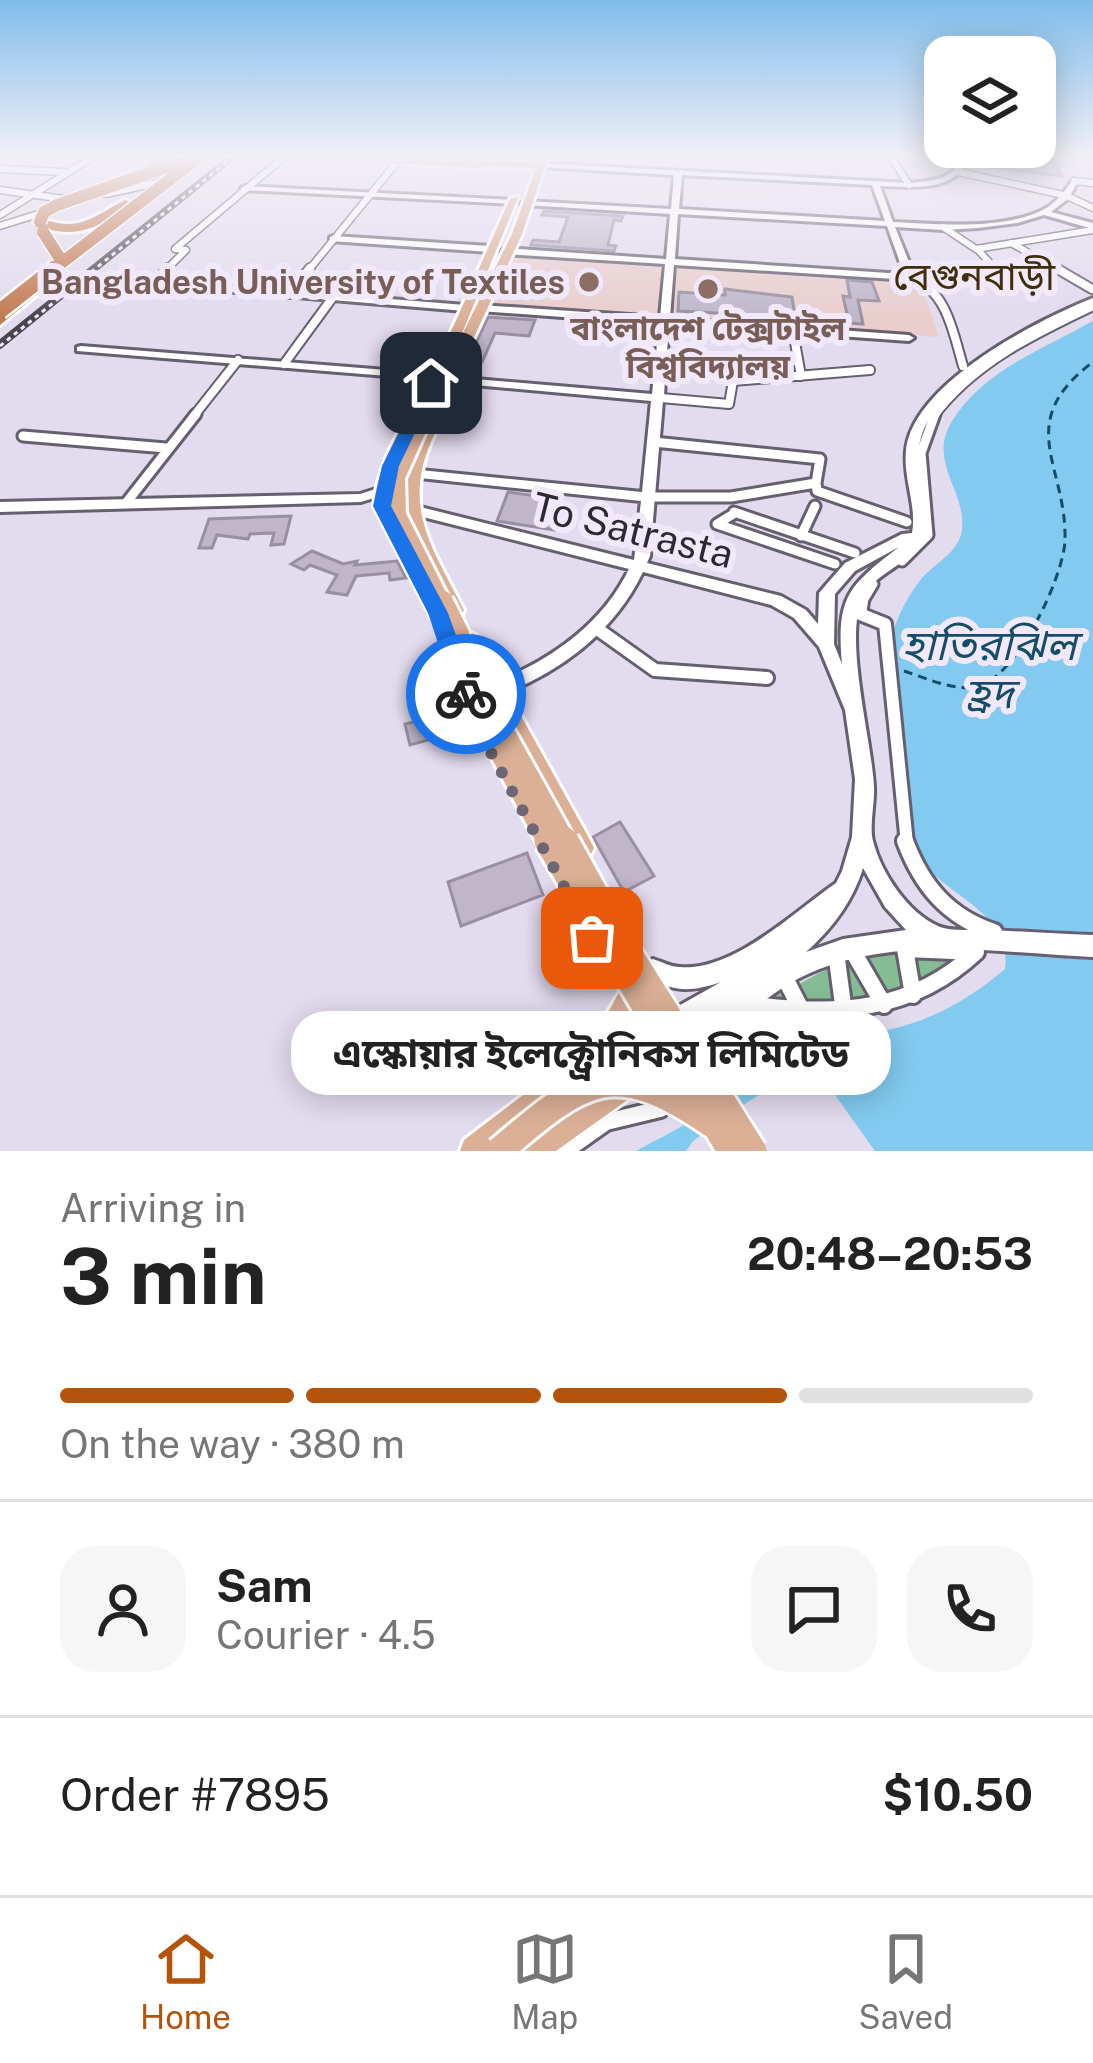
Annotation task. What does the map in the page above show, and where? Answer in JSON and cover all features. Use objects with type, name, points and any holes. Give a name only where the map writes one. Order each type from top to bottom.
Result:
[{"type":"highway","points":[[40,222],[47,211]]},
{"type":"highway","points":[[40,222],[53,228],[80,227],[115,211]]},
{"type":"highway","points":[[0,311],[131,211]]},
{"type":"highway","points":[[0,324],[134,211]]},
{"type":"highway","points":[[0,324],[60,270],[58,254],[40,222]]},
{"type":"main road","points":[[515,211],[398,477],[398,514],[458,633],[485,723],[510,773],[603,941],[735,1141]]},
{"type":"main road","points":[[442,380],[401,503],[482,736],[657,1047],[735,1141]]},
{"type":"main road","points":[[442,380],[401,503],[483,674],[652,970],[723,1083],[735,1141]]},
{"type":"main road","points":[[483,674],[496,718],[735,1141]]},
{"type":"main road","points":[[476,1151],[570,1076],[603,1042],[630,1001]]},
{"type":"main road","points":[[530,1151],[687,1026]]},
{"type":"main road","points":[[570,1076],[657,1047]]},
{"type":"main road","points":[[499,1151],[553,1104],[581,1087],[617,1080],[735,1141]]},
{"type":"main road","points":[[591,1105],[648,1094],[735,1141]]},
{"type":"street","points":[[0,226],[49,211]]},
{"type":"street","points":[[0,301],[131,211]]},
{"type":"street","points":[[153,283],[186,250],[175,249],[219,211]]},
{"type":"street","points":[[289,294],[356,211]]},
{"type":"street","points":[[653,211],[943,227],[1042,212],[1093,227]]},
{"type":"street","points":[[885,211],[910,277]]},
{"type":"street","points":[[483,674],[543,669],[596,628],[639,565],[661,398],[675,212]]},
{"type":"street","points":[[1042,212],[1093,227]]},
{"type":"street","points":[[943,227],[988,256],[998,275]]},
{"type":"street","points":[[976,249],[1093,227]]},
{"type":"street","points":[[334,239],[500,244],[922,279],[935,291],[963,366]]},
{"type":"street","points":[[1011,244],[1093,297]]},
{"type":"street","points":[[153,283],[909,338]]},
{"type":"street","points":[[284,364],[333,297]]},
{"type":"street","points":[[687,1026],[814,932],[834,911],[863,841],[864,771],[853,712],[853,601],[866,580],[918,538],[907,452],[918,410],[963,366],[1026,327],[1093,297]]},
{"type":"street","points":[[826,644],[786,604],[827,593],[850,567],[907,538],[914,516],[912,458],[921,415],[960,375],[1093,297]]},
{"type":"street","points":[[1093,297],[960,383],[931,416],[921,446],[930,505],[928,535],[912,555],[868,587],[860,614],[885,624],[904,837],[929,890],[948,911],[973,927],[998,933],[1093,936]]},
{"type":"street","points":[[793,331],[800,376]]},
{"type":"street","points":[[81,349],[729,404],[733,381],[870,370]]},
{"type":"street","points":[[124,508],[238,360]]},
{"type":"street","points":[[23,436],[166,448]]},
{"type":"street","points":[[654,442],[820,459],[817,491],[854,508],[914,516]]},
{"type":"street","points":[[0,511],[401,503],[428,475],[650,497],[731,497],[816,482]]},
{"type":"street","points":[[731,497],[735,513]]},
{"type":"street","name":"To Satrasta","points":[[401,503],[786,604]]},
{"type":"street","points":[[800,536],[815,506]]},
{"type":"street","points":[[735,513],[855,554]]},
{"type":"street","points":[[735,513],[717,524],[835,564]]},
{"type":"street","points":[[631,583],[659,574]]},
{"type":"street","points":[[827,593],[826,644],[853,712]]},
{"type":"street","points":[[596,628],[655,670],[767,678]]},
{"type":"street","points":[[863,841],[894,903],[915,925],[946,942]]},
{"type":"street","points":[[652,970],[682,980],[710,977],[845,889]]},
{"type":"street","points":[[687,1026],[813,960],[871,944],[1093,946]]},
{"type":"street","points":[[905,949],[913,995]]},
{"type":"street","points":[[723,1083],[709,1040],[755,1005],[788,984],[846,958],[905,949],[976,952],[961,969],[884,1005],[803,1013],[755,1005]]},
{"type":"street","points":[[846,958],[884,1005]]},
{"type":"street","points":[[844,1012],[846,958]]},
{"type":"street","points":[[788,984],[803,1013]]},
{"type":"street","points":[[565,1151],[606,1123],[663,1102]]},
{"type":"shaded area","name":"বাংলাদেশ টেক্সটাইল বিশ্ববিদ্যালয়","points":[[510,253],[920,281],[939,337],[492,304]]},
{"type":"green space","points":[[901,952],[967,953],[909,989],[844,1004],[763,1003],[840,962]]},
{"type":"water","name":"হাতিরঝিল হ্রদ","points":[[1093,321],[1093,1151],[875,1151],[830,1088],[816,1080],[799,1079],[741,1106],[686,1151],[636,1151],[737,1092],[783,1041],[901,1027],[953,1006],[1005,969],[1005,950],[990,921],[934,875],[915,850],[904,807],[904,750],[886,709],[886,662],[909,596],[960,537],[962,515],[945,464],[945,437],[951,423],[996,375]]},
{"type":"building","points":[[544,211],[623,216],[621,221],[614,220],[608,245],[616,246],[614,251],[531,245],[533,240],[559,242],[568,217],[542,215]]},
{"type":"building","points":[[847,280],[872,282],[879,301],[858,300],[863,324],[849,323],[843,296],[850,297]]},
{"type":"building","points":[[725,289],[792,297],[795,317],[678,311],[679,292],[725,295]]},
{"type":"building","points":[[488,317],[535,320],[529,336],[495,333],[482,362],[468,360]]},
{"type":"building","points":[[508,492],[550,498],[547,509],[557,510],[559,516],[555,530],[497,521]]},
{"type":"building","points":[[291,516],[284,544],[271,545],[274,533],[250,534],[248,539],[217,535],[212,548],[199,548],[209,519]]},
{"type":"building","points":[[312,551],[343,564],[397,561],[406,578],[390,580],[389,573],[356,576],[347,595],[327,592],[337,575],[291,564]]},
{"type":"building","points":[[451,712],[457,732],[410,745],[405,724]]},
{"type":"building","points":[[620,822],[654,876],[624,892],[593,837]]},
{"type":"building","points":[[527,853],[543,895],[461,926],[448,882]]},
{"type":"ferry route","points":[[904,671],[949,686],[976,687],[1006,666],[1035,625],[1056,578],[1065,540],[1049,425],[1069,384],[1093,362]]},
{"type":"tram line","points":[[0,341],[162,211]]},
{"type":"railway","points":[[0,346],[167,211]]},
{"type":"way so far","points":[[466,694],[482,736],[592,938]]},
{"type":"place","name":"Bangladesh University of Textiles","points":[[589,282]]},
{"type":"place","name":"বাংলাদেশ টেক্সটাইল বিশ্ববিদ্যালয়","points":[[708,289]]},
{"type":"place","name":"এস্কোয়ার ইলেক্ট্রোনিকস লিমিটেড","points":[[592,938]]},
{"type":"district","name":"বেগুনবাড়ী","points":[[974,276]]},
{"type":"route","points":[[431,383],[390,466],[382,506],[448,634],[466,694]]}]
